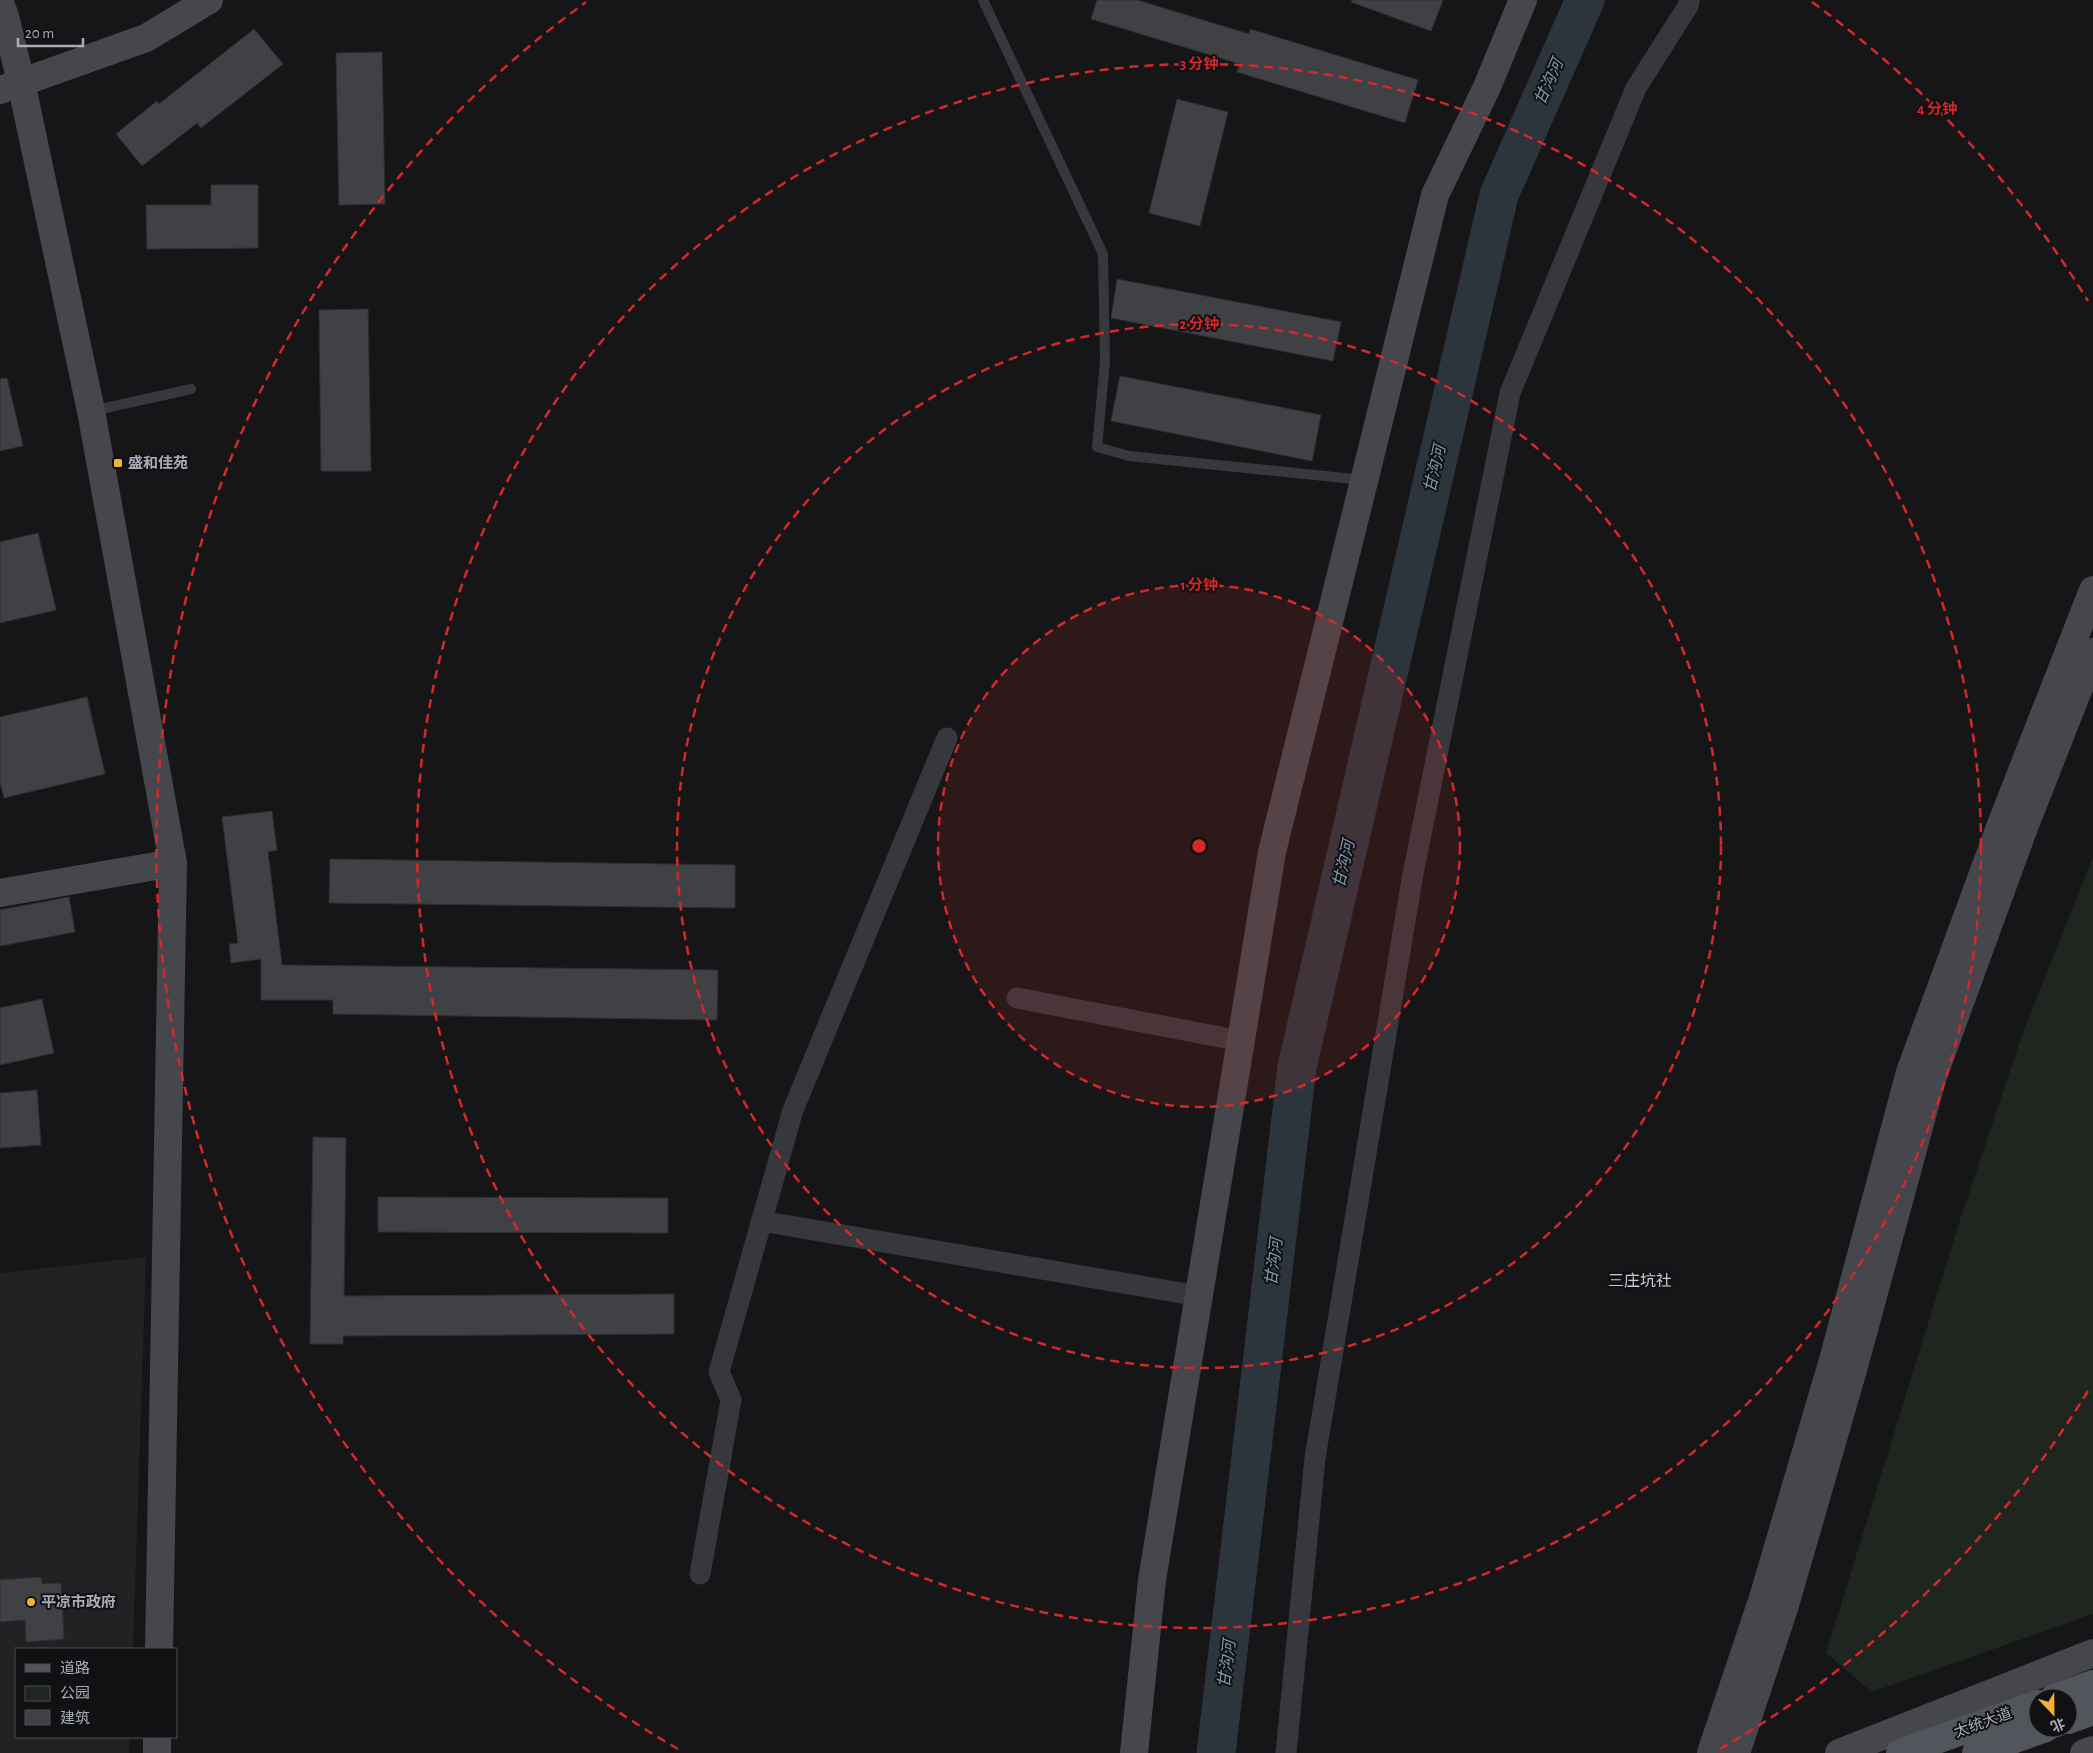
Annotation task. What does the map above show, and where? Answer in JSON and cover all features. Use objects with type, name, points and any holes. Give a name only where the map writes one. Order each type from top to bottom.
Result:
[{"type":"main road","points":[[2078,1689],[2093,1684]]},
{"type":"main road","name":"太统大道","points":[[1900,1753],[2028,1708]]},
{"type":"main road","points":[[2078,1716],[2093,1711]]},
{"type":"main road","name":"太统大道","points":[[1976,1753],[2028,1734]]},
{"type":"street","points":[[11,86],[146,38],[209,0]]},
{"type":"street","points":[[1134,1753],[1152,1580],[1272,852],[1435,195],[1487,87],[1522,0]]},
{"type":"street","points":[[1286,1753],[1317,1448],[1412,879],[1510,393],[1636,88],[1684,2]]},
{"type":"street","points":[[0,3],[5,16],[11,86],[91,411],[173,863],[159,1648]]},
{"type":"street","points":[[1711,1753],[1763,1598],[1833,1360],[1910,1072],[2002,822],[2093,590]]},
{"type":"street","points":[[1736,1753],[1785,1605],[1854,1366],[1932,1079],[2023,830],[2093,652]]},
{"type":"street","points":[[700,1574],[731,1400],[719,1372],[793,1110],[947,738]]},
{"type":"street","points":[[0,893],[173,863]]},
{"type":"street","points":[[1017,998],[1241,1041]]},
{"type":"street","points":[[761,1221],[1199,1296]]},
{"type":"street","points":[[1839,1753],[2093,1653]]},
{"type":"street","points":[[157,1738],[157,1753]]},
{"type":"street","points":[[2084,1753],[2093,1750]]},
{"type":"lane","points":[[983,0],[1102,254],[1105,362],[1097,447],[1129,456],[1364,480]]},
{"type":"lane","points":[[91,411],[192,389]]},
{"type":"shaded area","points":[[146,1257],[133,1648],[15,1648],[15,1738],[130,1738],[129,1753],[0,1753],[0,1273]]},
{"type":"green space","points":[[2093,856],[2093,1614],[1872,1692],[1826,1653],[1960,1220],[2023,1032]]},
{"type":"building","points":[[1097,0],[1137,0],[1249,34],[1250,29],[1418,80],[1405,123],[1237,72],[1240,64],[1091,19]]},
{"type":"building","points":[[1352,0],[1443,0],[1431,31],[1351,2]]},
{"type":"building","points":[[254,29],[283,64],[201,128],[197,123],[142,166],[116,134],[157,101],[159,104]]},
{"type":"building","points":[[382,52],[385,204],[339,205],[336,53]]},
{"type":"building","points":[[1177,99],[1228,112],[1200,226],[1149,213]]},
{"type":"building","points":[[211,185],[258,185],[258,248],[147,249],[146,205],[211,205]]},
{"type":"building","points":[[1117,279],[1341,322],[1333,361],[1111,318]]},
{"type":"building","points":[[368,309],[371,471],[321,471],[319,310]]},
{"type":"building","points":[[1120,376],[1321,415],[1312,461],[1111,421]]},
{"type":"building","points":[[7,378],[23,446],[0,451],[0,379]]},
{"type":"building","points":[[38,533],[56,610],[0,623],[0,542]]},
{"type":"building","points":[[87,697],[105,774],[4,798],[0,782],[0,717]]},
{"type":"building","points":[[272,811],[277,850],[268,852],[282,965],[718,970],[717,1020],[333,1014],[333,1000],[261,1000],[261,959],[231,963],[229,944],[238,943],[222,817]]},
{"type":"building","points":[[330,859],[735,865],[735,908],[329,903]]},
{"type":"building","points":[[69,897],[75,932],[0,946],[0,910]]},
{"type":"building","points":[[42,999],[54,1053],[0,1065],[0,1008]]},
{"type":"building","points":[[37,1090],[41,1145],[0,1148],[0,1093]]},
{"type":"building","points":[[313,1137],[346,1138],[344,1296],[674,1294],[674,1334],[343,1336],[343,1344],[310,1344]]},
{"type":"building","points":[[378,1197],[668,1198],[668,1233],[378,1232]]},
{"type":"building","name":"平凉市政府","points":[[41,1577],[42,1584],[61,1583],[64,1639],[26,1642],[25,1620],[0,1622],[0,1580]]},
{"type":"waterway","name":"甘沟河","points":[[1216,1753],[1297,1067],[1499,195],[1585,0]]},
{"type":"place","name":"盛和佳苑","points":[[118,463]]},
{"type":"place","name":"平凉市政府","points":[[31,1602]]},
{"type":"district","name":"三庄坑社","points":[[1640,1281]]}]
